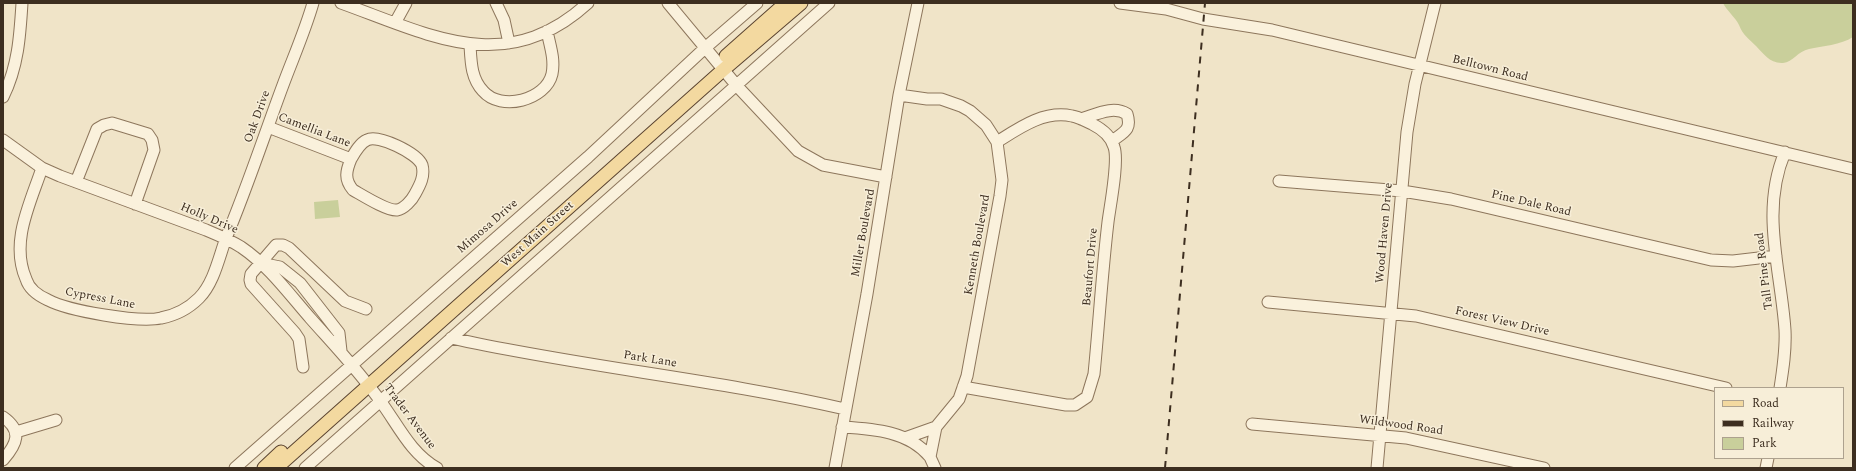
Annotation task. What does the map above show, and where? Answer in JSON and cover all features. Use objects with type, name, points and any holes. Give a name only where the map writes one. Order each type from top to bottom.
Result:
[{"type":"main road","name":"West Main Street","points":[[276,468],[366,383],[720,67],[786,3]]},
{"type":"main road","name":"West Main Street","points":[[720,67],[801,3]]},
{"type":"main road","name":"West Main Street","points":[[264,468],[366,383]]},
{"type":"street","points":[[3,97],[8,72],[19,41],[22,3]]},
{"type":"street","name":"Oak Drive","points":[[226,238],[313,3]]},
{"type":"street","points":[[341,3],[436,37],[470,45],[494,45],[529,38],[547,31],[571,17],[588,3]]},
{"type":"street","points":[[395,23],[406,3]]},
{"type":"street","points":[[496,3],[504,20],[508,43]]},
{"type":"street","points":[[668,3],[737,86],[788,142],[806,157],[838,170],[886,177]]},
{"type":"street","name":"Mimosa Drive","points":[[235,468],[588,157],[704,48],[757,3]]},
{"type":"street","points":[[305,468],[829,3]]},
{"type":"street","name":"Miller Boulevard","points":[[835,468],[867,294],[899,95],[918,3]]},
{"type":"street","name":"Belltown Road","points":[[1120,3],[1166,9],[1203,19],[1272,30],[1853,169]]},
{"type":"street","name":"Wood Haven Drive","points":[[1377,468],[1407,132],[1420,65],[1435,3]]},
{"type":"street","points":[[470,45],[472,71],[484,92],[497,100],[522,100],[545,88],[551,75],[554,60],[547,31]]},
{"type":"street","name":"Kenneth Boulevard","points":[[899,95],[927,99],[941,99],[961,106],[986,125],[996,142],[1002,180],[971,358],[959,399],[936,427],[930,457]]},
{"type":"street","points":[[996,142],[1025,125],[1046,116],[1063,115],[1081,119],[1100,128],[1112,141],[1128,128],[1129,122],[1127,114],[1120,110],[1113,110],[1081,119]]},
{"type":"street","points":[[76,182],[97,129],[112,123],[148,134],[152,140],[154,150],[135,204]]},
{"type":"street","name":"Camellia Lane","points":[[268,127],[351,159]]},
{"type":"street","name":"Camellia Lane","points":[[375,138],[411,152],[419,159],[422,166],[423,178],[413,199],[409,203],[398,210],[390,209],[352,190],[346,180],[346,171],[351,159],[366,140],[375,138]]},
{"type":"street","name":"Holly Drive","points":[[3,140],[42,168],[226,238],[241,247],[260,263],[341,351],[366,383]]},
{"type":"street","name":"Beaufort Drive","points":[[963,387],[1066,405],[1075,405],[1087,397],[1094,374],[1116,155],[1112,141]]},
{"type":"street","name":"Tall Pine Road","points":[[1780,387],[1785,342],[1773,233],[1772,206],[1785,152]]},
{"type":"street","name":"Cypress Lane","points":[[42,168],[19,238],[19,251],[26,281],[36,294],[48,301],[67,308],[143,320],[161,318],[176,314],[189,307],[201,296],[209,282],[226,238]]},
{"type":"street","name":"Pine Dale Road","points":[[1279,181],[1402,191],[1452,199],[1706,259],[1733,261],[1776,256]]},
{"type":"street","points":[[303,367],[299,339],[295,332],[251,284],[250,280],[251,274],[276,246],[283,245],[289,248],[344,301],[366,309]]},
{"type":"street","points":[[260,263],[280,267],[300,283],[339,333],[341,351]]},
{"type":"street","name":"Forest View Drive","points":[[1268,302],[1416,316],[1722,387]]},
{"type":"street","name":"Park Lane","points":[[450,338],[508,350],[733,387],[845,409]]},
{"type":"street","name":"Trader Avenue","points":[[366,383],[381,401],[408,442],[422,458],[437,468]]},
{"type":"street","points":[[3,417],[15,428],[16,432],[14,446],[3,460]]},
{"type":"street","points":[[16,432],[56,420]]},
{"type":"street","name":"Wildwood Road","points":[[1252,424],[1380,435],[1425,441],[1544,468]]},
{"type":"street","points":[[842,426],[889,432],[906,438],[923,448],[930,457],[935,468]]},
{"type":"street","points":[[906,438],[936,427]]},
{"type":"green space","points":[[1723,3],[1853,3],[1853,37],[1837,44],[1805,50],[1787,62],[1774,62],[1767,58],[1746,36]]},
{"type":"green space","points":[[338,200],[340,217],[315,219],[314,202]]},
{"type":"railway","points":[[1165,468],[1205,3]]}]
